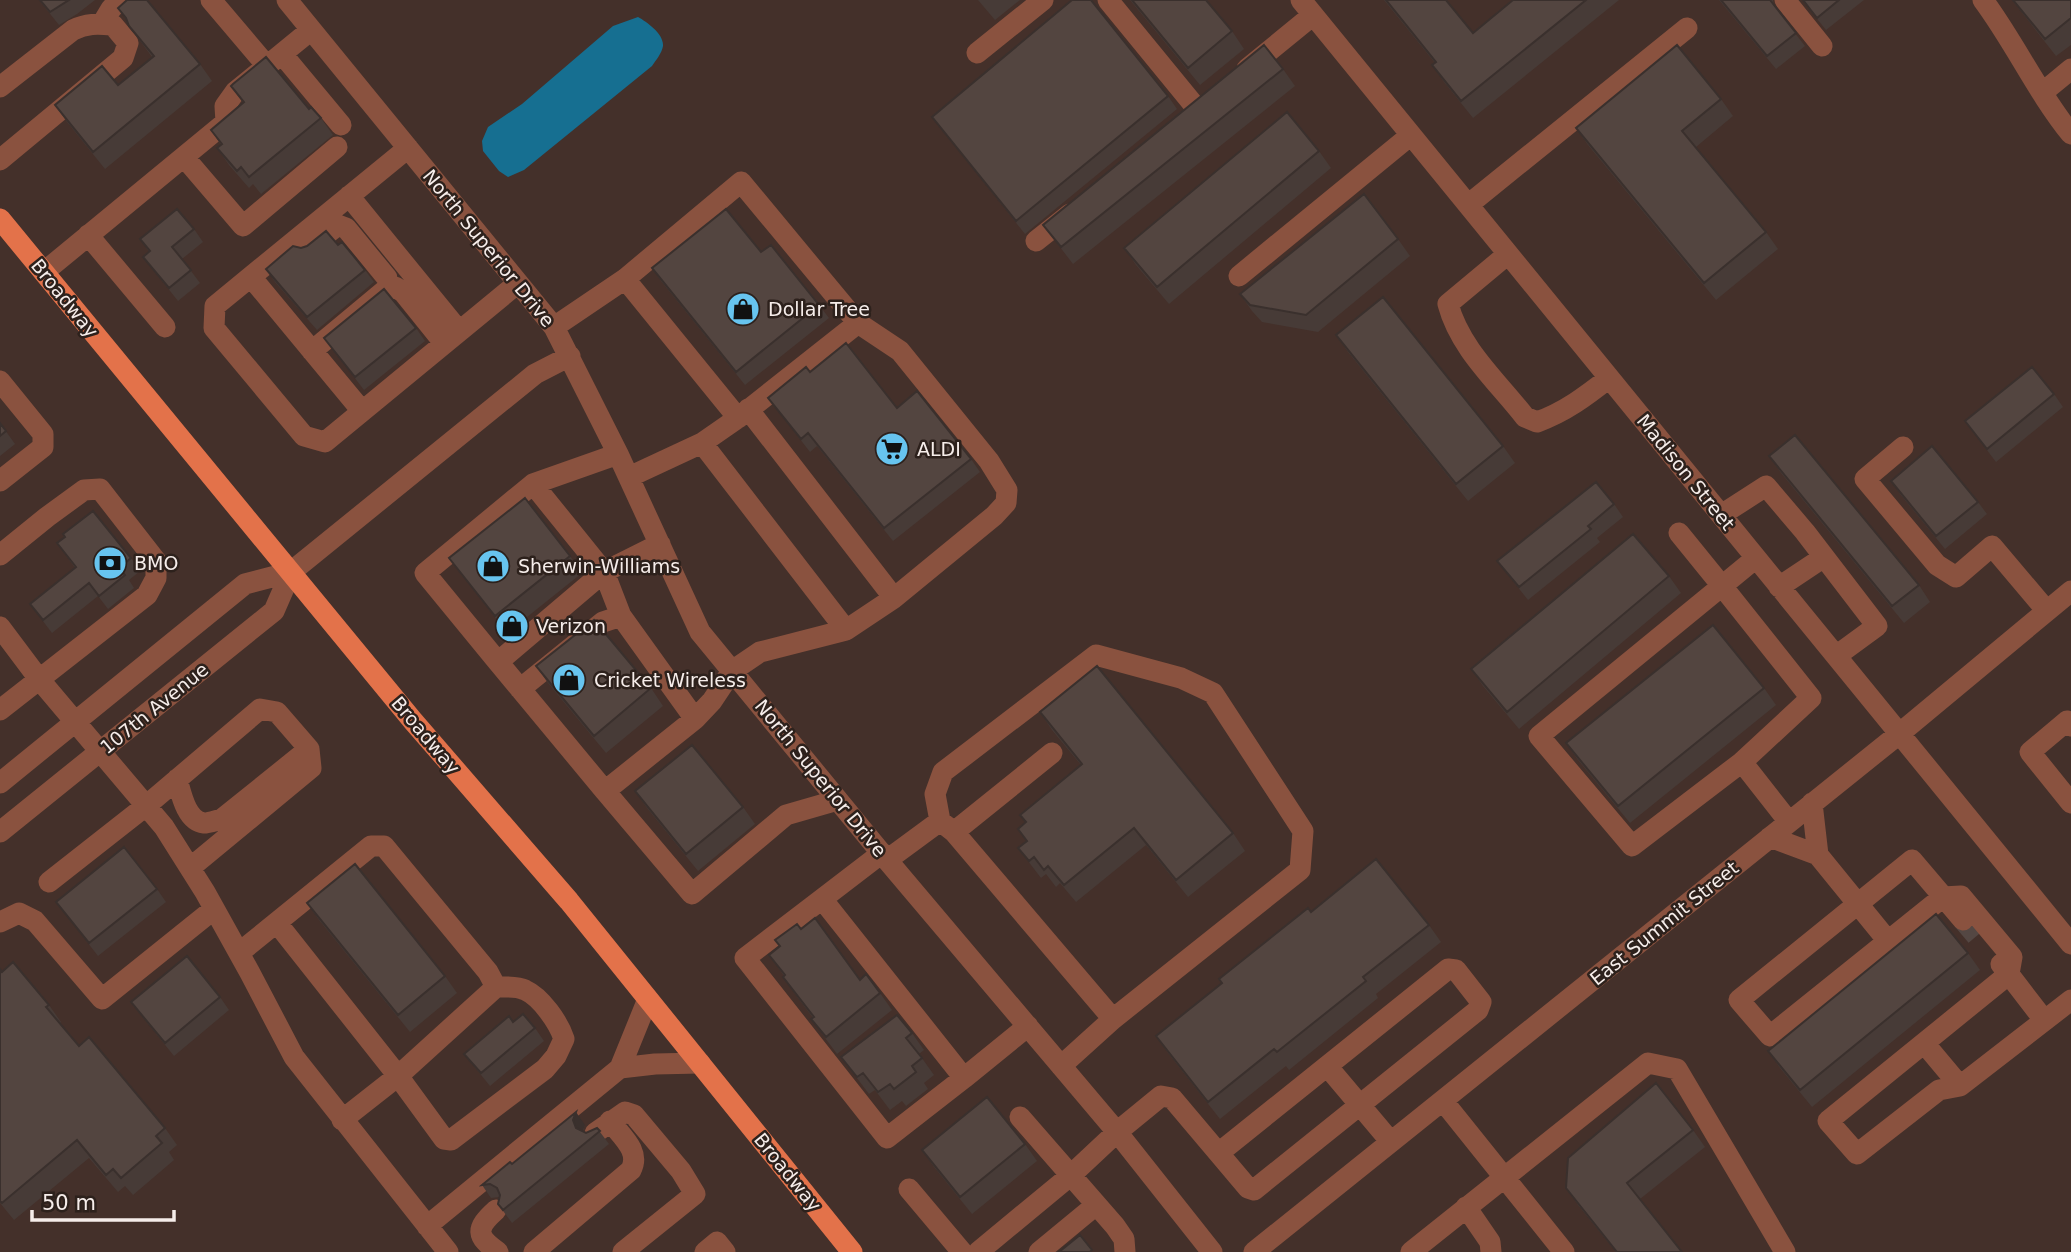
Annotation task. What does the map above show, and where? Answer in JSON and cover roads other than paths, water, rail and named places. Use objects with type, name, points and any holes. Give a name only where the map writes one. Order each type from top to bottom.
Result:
[{"type":"main road","name":"Broadway","points":[[0,219],[413,721],[569,901],[852,1252]]},
{"type":"street","points":[[102,24],[119,0]]},
{"type":"street","points":[[211,0],[341,125]]},
{"type":"street","name":"North Superior Drive","points":[[287,0],[554,327],[618,454],[700,632],[884,856],[1117,1132],[1212,1252]]},
{"type":"street","points":[[977,53],[1043,0]]},
{"type":"street","points":[[1108,0],[1192,114],[1222,90],[1307,7]]},
{"type":"street","points":[[1785,0],[1822,46]]},
{"type":"street","points":[[1983,0],[2000,23],[2051,109],[2071,134]]},
{"type":"street","name":"Madison Street","points":[[1307,7],[2071,944]]},
{"type":"street","points":[[0,87],[83,25],[113,25],[128,43],[123,58],[0,160]]},
{"type":"street","points":[[1468,205],[1687,28]]},
{"type":"street","points":[[44,272],[226,122],[225,106],[234,92],[312,30]]},
{"type":"street","points":[[2042,93],[2071,69]]},
{"type":"street","points":[[1239,276],[1411,135]]},
{"type":"street","points":[[184,156],[243,226],[337,147]]},
{"type":"street","points":[[256,282],[349,196],[408,148]]},
{"type":"street","points":[[554,327],[625,279],[741,182],[858,323],[900,351],[989,461],[1007,490],[1006,503],[994,516],[894,598],[846,630],[760,652],[732,671],[712,701],[695,719],[606,791]]},
{"type":"street","points":[[349,196],[405,264],[452,337]]},
{"type":"street","points":[[1037,241],[1090,197]]},
{"type":"street","points":[[387,278],[346,228],[338,225],[256,282],[215,306],[215,328],[304,436],[325,442],[518,283]]},
{"type":"street","points":[[89,235],[165,327]]},
{"type":"street","points":[[1508,254],[1448,304],[1451,317],[1464,342],[1525,417],[1537,422],[1557,415],[1609,377]]},
{"type":"street","points":[[309,347],[405,264]]},
{"type":"street","points":[[625,279],[743,414],[894,598]]},
{"type":"street","points":[[256,282],[362,411]]},
{"type":"street","points":[[309,347],[384,291],[395,287],[452,337]]},
{"type":"street","points":[[629,477],[702,443],[858,323]]},
{"type":"street","name":"107th Avenue","points":[[0,783],[245,584],[291,572],[535,374],[570,356]]},
{"type":"street","points":[[0,381],[43,434],[43,446],[0,481]]},
{"type":"street","points":[[702,443],[846,630]]},
{"type":"street","points":[[1903,447],[1865,479],[1937,565],[1956,577],[1993,546],[2048,611]]},
{"type":"street","points":[[618,454],[533,484],[425,573],[692,894],[786,815],[838,800]]},
{"type":"street","points":[[533,484],[604,572],[621,616],[695,719]]},
{"type":"street","points":[[1721,515],[1766,486],[1824,556],[1877,626],[1836,656]]},
{"type":"street","points":[[0,555],[84,491],[100,489],[156,561],[156,578],[151,590],[120,618],[0,710]]},
{"type":"street","points":[[1679,533],[1723,586],[1811,698],[1742,762],[1632,846],[1539,736],[1723,586],[1756,558]]},
{"type":"street","points":[[498,662],[604,572],[660,544]]},
{"type":"street","points":[[1779,587],[1824,556]]},
{"type":"street","name":"107th Avenue","points":[[0,832],[274,611],[291,572]]},
{"type":"street","name":"East Summit Street","points":[[1254,1252],[1899,734],[2071,591]]},
{"type":"street","points":[[520,688],[603,622],[621,616]]},
{"type":"street","points":[[0,627],[164,827],[239,953],[294,1057],[448,1252]]},
{"type":"street","points":[[1061,1066],[1113,1019],[1300,870],[1303,831],[1213,693],[1181,678],[1096,655],[943,772],[935,794],[947,826],[1113,1019]]},
{"type":"street","points":[[49,882],[147,805],[260,709],[277,712],[309,749],[311,768],[190,868]]},
{"type":"street","points":[[2071,726],[2067,721],[2030,752],[2071,802]]},
{"type":"street","points":[[177,779],[185,806],[194,819],[204,823],[222,819],[309,749]]},
{"type":"street","points":[[1028,1026],[887,1138],[745,957],[884,856],[947,826],[1052,753]]},
{"type":"street","points":[[1742,762],[1789,822]]},
{"type":"street","points":[[1812,803],[1818,855]]},
{"type":"street","points":[[1770,837],[1818,855],[1888,940]]},
{"type":"street","points":[[239,953],[371,846],[384,846],[488,972],[496,987]]},
{"type":"street","points":[[1964,920],[1943,897],[1912,860],[1739,1000],[1770,1036],[1943,897],[1961,896],[2012,957],[2009,974],[1828,1121],[1857,1154],[1939,1090],[1959,1086],[2071,1000]]},
{"type":"street","points":[[822,899],[964,1078]]},
{"type":"street","points":[[0,922],[19,913],[35,921],[102,999],[214,909]]},
{"type":"street","points":[[277,923],[398,1076],[444,1139],[451,1140],[545,1069],[556,1056],[564,1039],[560,1026],[538,999],[526,990],[496,987],[398,1076],[342,1120]]},
{"type":"street","points":[[1980,940],[2045,1020]]},
{"type":"street","points":[[978,1252],[1161,1096],[1172,1098],[1248,1188],[1254,1190],[1478,1010],[1481,1002],[1456,970],[1448,968],[1220,1152]]},
{"type":"street","points":[[427,1226],[620,1069],[648,999]]},
{"type":"street","points":[[1924,1043],[1959,1086]]},
{"type":"street","points":[[620,1069],[655,1064],[700,1063]]},
{"type":"street","points":[[1411,1252],[1648,1063],[1677,1069],[1785,1252]]},
{"type":"street","points":[[1327,1066],[1391,1142]]},
{"type":"street","points":[[1443,1101],[1564,1252]]},
{"type":"street","points":[[534,1252],[631,1170],[636,1161],[634,1151],[602,1127],[625,1112],[634,1115],[681,1171],[695,1194],[623,1252]]},
{"type":"street","points":[[1020,1116],[1124,1239],[1125,1252]]},
{"type":"street","points":[[909,1189],[961,1252]]},
{"type":"street","points":[[1466,1206],[1490,1242],[1491,1252]]},
{"type":"street","points":[[496,1210],[483,1222],[481,1234],[485,1242],[499,1252]]},
{"type":"street","points":[[1039,1252],[1101,1210]]},
{"type":"street","points":[[1061,1252],[1101,1210]]},
{"type":"street","points":[[705,1252],[717,1242],[725,1252]]},
{"type":"water","points":[[638,17],[654,29],[663,42],[652,66],[524,170],[508,177],[499,171],[483,151],[482,141],[488,127],[522,104],[613,26]]},
{"type":"tunnel","points":[[1963,920],[1980,940]]},
{"type":"place","name":"Dollar Tree","points":[[743,309]]},
{"type":"place","name":"ALDI","points":[[892,449]]},
{"type":"place","name":"BMO","points":[[110,563]]},
{"type":"place","name":"Sherwin-Williams","points":[[493,566]]},
{"type":"place","name":"Verizon","points":[[512,626]]},
{"type":"place","name":"Cricket Wireless","points":[[569,680]]}]
